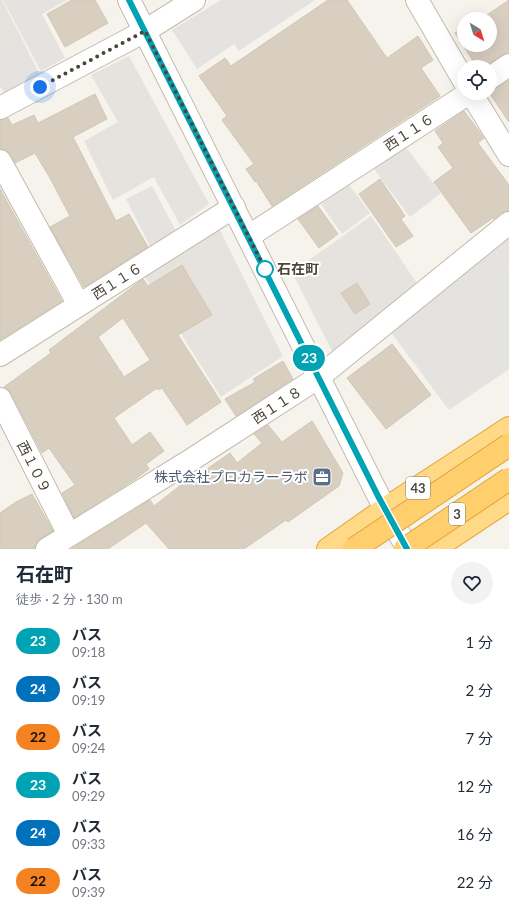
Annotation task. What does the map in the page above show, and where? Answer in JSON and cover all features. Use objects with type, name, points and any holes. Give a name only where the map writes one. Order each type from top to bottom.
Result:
[{"type":"highway","name":"43","points":[[328,549],[385,509],[509,428]]},
{"type":"highway","name":"3","points":[[354,549],[509,445]]},
{"type":"highway","name":"3","points":[[406,549],[509,479]]},
{"type":"highway","points":[[434,549],[509,499]]},
{"type":"street","points":[[129,0],[406,549]]},
{"type":"street","points":[[0,108],[145,31],[194,0]]},
{"type":"street","points":[[417,0],[457,69]]},
{"type":"street","points":[[497,73],[509,65]]},
{"type":"street","name":"西１１６","points":[[249,236],[459,100]]},
{"type":"street","points":[[474,100],[509,155]]},
{"type":"street","points":[[0,161],[79,305]]},
{"type":"street","name":"西１１６","points":[[0,355],[234,207]]},
{"type":"street","name":"西１１８","points":[[47,549],[191,460],[318,377],[509,223]]},
{"type":"street","name":"西１０９","points":[[0,399],[69,535]]},
{"type":"shaded area","points":[[0,0],[2,0],[22,39],[0,50]]},
{"type":"shaded area","points":[[3,0],[67,0],[42,14],[65,58],[41,71]]},
{"type":"shaded area","points":[[221,0],[315,0],[239,51],[234,44],[197,69],[172,30]]},
{"type":"shaded area","points":[[22,39],[40,75],[5,94],[0,86],[0,50]]},
{"type":"shaded area","points":[[129,56],[209,204],[180,225],[154,177],[113,200],[84,141],[118,122],[91,75]]},
{"type":"shaded area","points":[[405,146],[441,193],[410,217],[374,169]]},
{"type":"shaded area","points":[[349,185],[370,213],[342,234],[321,204]]},
{"type":"shaded area","points":[[152,186],[176,231],[150,246],[126,199]]},
{"type":"shaded area","points":[[371,216],[417,283],[332,351],[292,272]]},
{"type":"shaded area","points":[[219,228],[283,356],[221,397],[145,277]]},
{"type":"shaded area","points":[[509,236],[509,269],[494,249]]},
{"type":"shaded area","points":[[494,249],[509,269],[509,369],[449,410],[390,331],[442,292]]},
{"type":"building","points":[[72,0],[95,0],[108,23],[65,47],[47,14]]},
{"type":"building","points":[[328,0],[347,0],[387,58],[418,36],[433,60],[421,68],[440,96],[272,206],[256,181],[255,182],[246,169],[254,164],[222,120],[227,116],[199,76],[225,58],[231,66]]},
{"type":"building","points":[[509,0],[509,53],[502,55],[494,60],[472,60],[467,52],[497,52],[497,12],[491,12]]},
{"type":"building","points":[[509,80],[509,122],[494,100],[497,100],[497,88]]},
{"type":"building","points":[[95,94],[107,119],[73,137],[116,221],[129,214],[148,247],[84,287],[50,227],[70,216],[35,153],[15,163],[7,151],[0,149],[0,120],[8,118],[12,125],[34,115],[38,123]]},
{"type":"building","points":[[464,111],[484,138],[478,143],[509,185],[509,211],[501,213],[471,233],[434,182],[453,168],[438,147],[443,143],[435,131]]},
{"type":"building","points":[[380,179],[405,216],[401,219],[413,236],[396,247],[359,194]]},
{"type":"building","points":[[0,189],[62,301],[0,340]]},
{"type":"building","points":[[318,206],[338,234],[319,248],[298,219]]},
{"type":"building","points":[[182,265],[212,315],[178,335],[221,402],[187,425],[162,388],[158,390],[157,388],[114,418],[132,445],[150,432],[164,451],[146,464],[149,469],[74,518],[62,493],[75,485],[49,448],[42,453],[11,393],[4,387],[51,353],[49,350],[143,279],[148,286]],"holes":[[[123,318],[150,360],[124,377],[98,337]]]},
{"type":"building","points":[[357,283],[370,304],[355,314],[341,293]]},
{"type":"building","points":[[392,344],[431,395],[386,429],[347,378]]},
{"type":"building","points":[[283,361],[293,379],[236,416],[225,399],[255,382],[253,379]]},
{"type":"building","points":[[312,421],[343,473],[339,486],[288,522],[286,520],[244,549],[169,549],[146,523],[108,549],[71,549],[150,500],[154,506],[190,478],[191,480],[230,453],[237,463],[262,443],[254,434],[268,425],[282,442]]},
{"type":"building","points":[[32,494],[53,531],[36,543],[35,549],[0,549],[0,513],[16,502]]},
{"type":"bus line","name":"23","points":[[129,0],[249,236],[378,496],[407,549]]},
{"type":"place","name":"石在町","points":[[265,269]]},
{"type":"place","name":"株式会社プロカラーラボ","points":[[322,477]]},
{"type":"route","points":[[40,87],[145,31],[265,269]]}]
